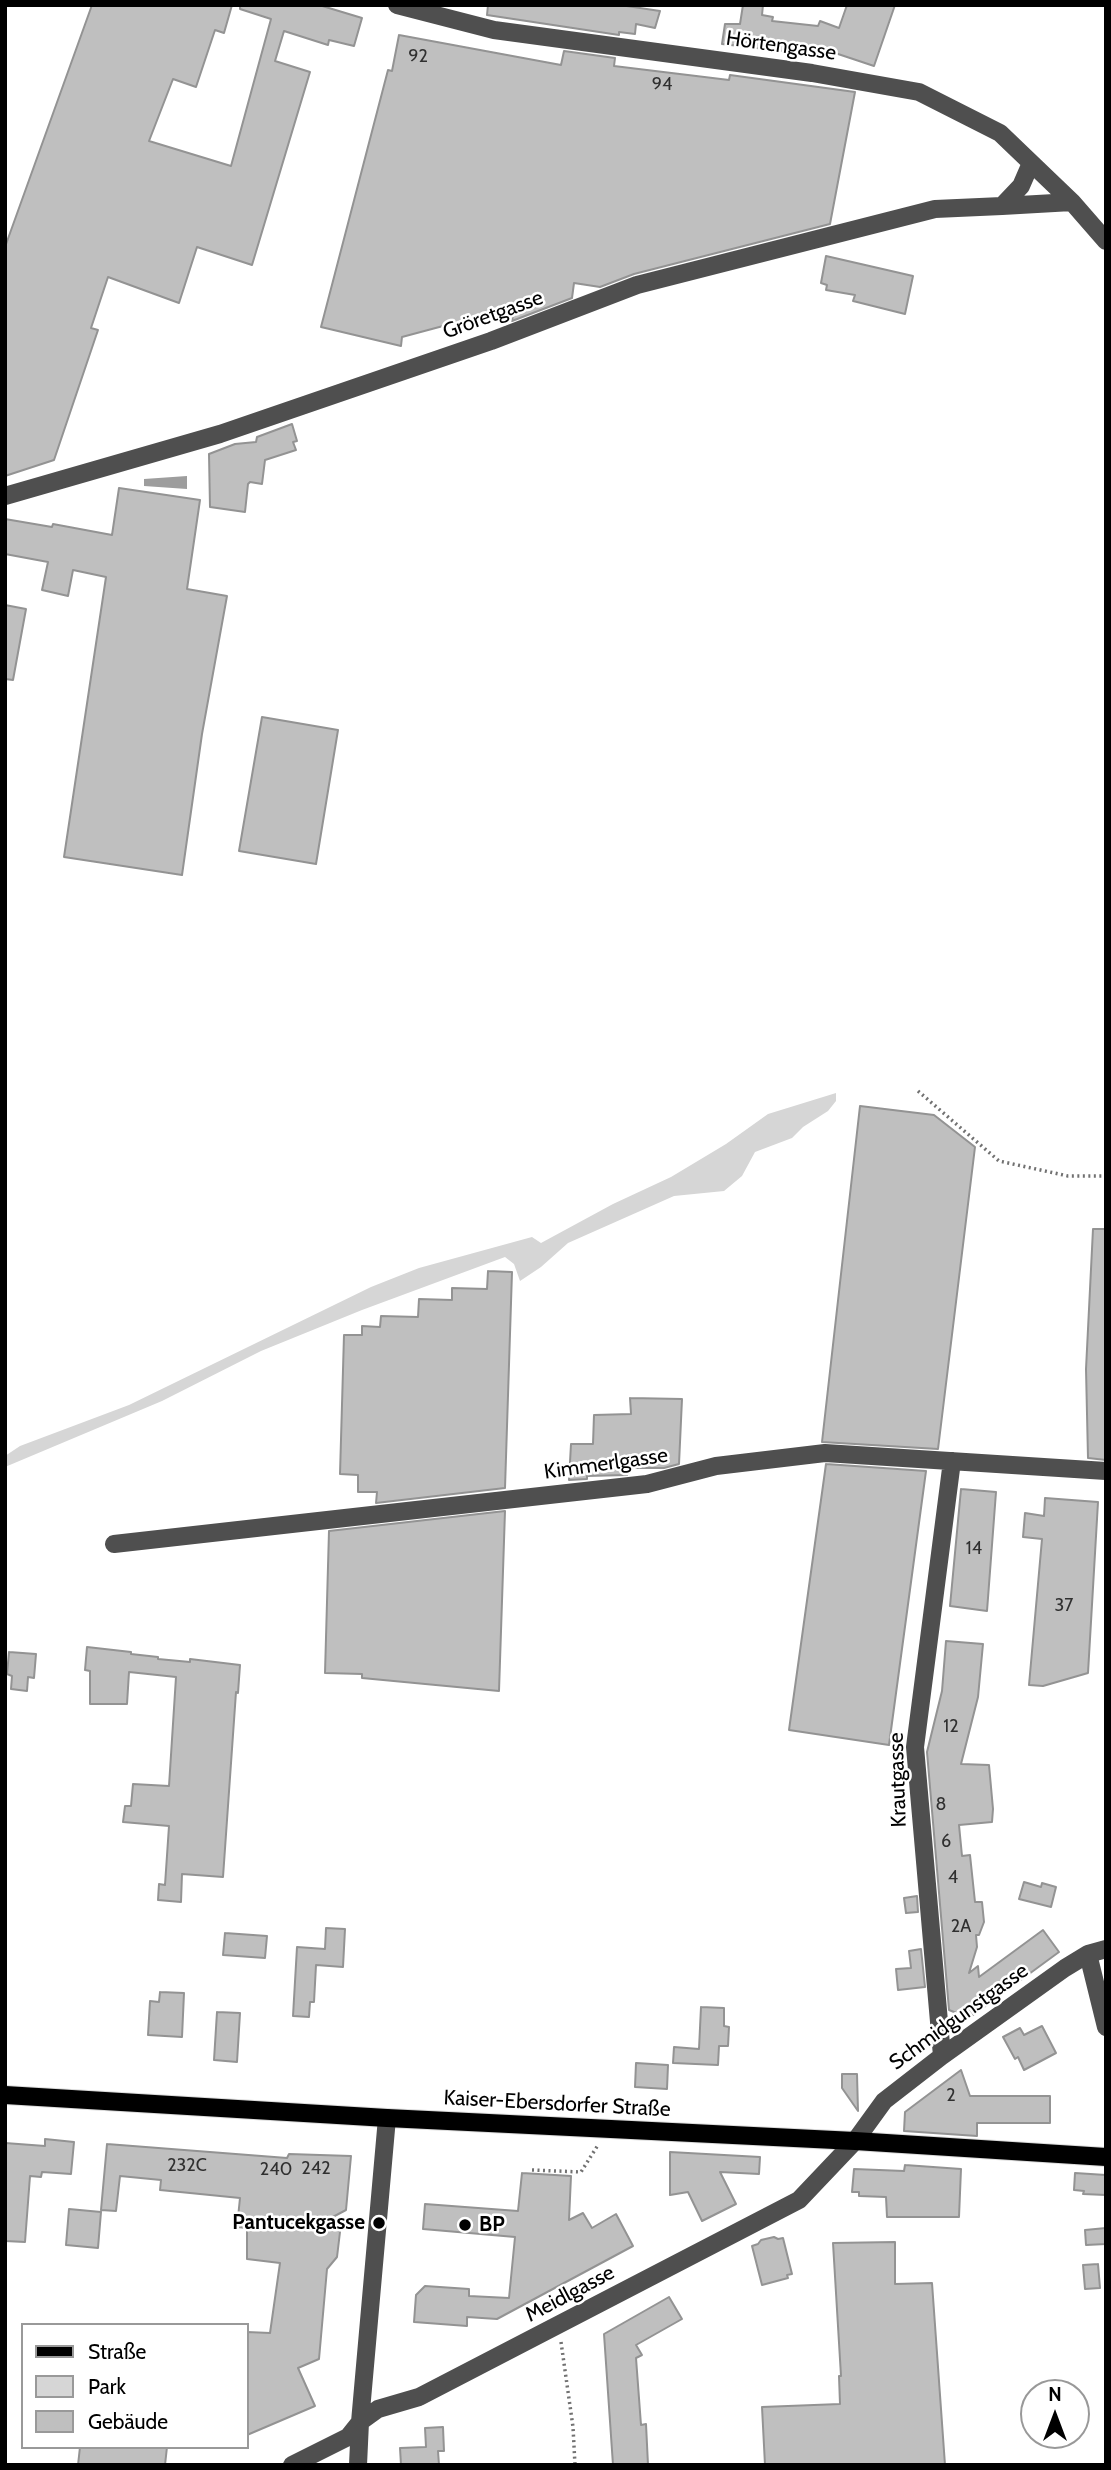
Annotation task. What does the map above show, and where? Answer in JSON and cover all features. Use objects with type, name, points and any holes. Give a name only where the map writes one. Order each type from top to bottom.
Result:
[{"type":"main road","name":"Kaiser-Ebersdorfer Straße","points":[[5,2095],[1106,2157]]},
{"type":"street","name":"Hörtengasse","points":[[397,5],[494,30],[812,73],[919,92],[1000,133],[1072,202],[1106,241]]},
{"type":"street","points":[[1002,206],[1021,186],[1031,163]]},
{"type":"street","name":"Gröretgasse","points":[[5,496],[220,434],[491,341],[637,285],[935,209],[1072,202]]},
{"type":"street","name":"Kimmerlgasse","points":[[114,1544],[647,1484],[716,1466],[825,1453],[1106,1471]]},
{"type":"street","name":"Krautgasse","points":[[942,2056],[915,1747],[952,1461]]},
{"type":"street","points":[[1097,1952],[1106,2028]]},
{"type":"street","name":"Schmidgunstgasse","points":[[855,2141],[884,2101],[942,2056],[1097,1952]]},
{"type":"street","points":[[358,2465],[387,2118]]},
{"type":"street","name":"Meidlgasse","points":[[292,2465],[348,2437],[360,2422],[379,2409],[419,2397],[799,2200],[855,2141]]},
{"type":"path","points":[[918,1091],[999,1160],[1068,1177],[1106,1176]]},
{"type":"path","points":[[532,2170],[581,2172],[599,2144]]},
{"type":"path","points":[[557,2327],[563,2348],[575,2465]]},
{"type":"green space","points":[[836,1093],[836,1101],[828,1111],[803,1127],[792,1138],[755,1152],[742,1176],[724,1191],[674,1196],[568,1243],[520,1281],[514,1264],[505,1257],[362,1310],[261,1351],[162,1401],[5,1467],[5,1456],[20,1446],[129,1405],[371,1287],[419,1268],[532,1237],[541,1243],[613,1204],[671,1177],[726,1144],[768,1114]]},
{"type":"shaded area","points":[[187,476],[187,489],[144,486],[144,479]]},
{"type":"building","points":[[92,5],[232,5],[224,33],[215,30],[196,87],[173,79],[149,141],[231,166],[271,19],[240,9],[240,5],[319,5],[362,18],[354,46],[329,40],[328,45],[284,31],[275,61],[310,72],[252,265],[197,247],[179,303],[108,277],[91,328],[98,330],[54,460],[5,476],[5,247]]},
{"type":"building","points":[[488,5],[620,5],[660,11],[655,28],[636,24],[635,34],[619,32],[619,35],[487,15]]},
{"type":"building","points":[[743,5],[763,5],[762,15],[773,17],[772,21],[818,26],[820,21],[839,28],[847,5],[895,5],[874,66],[823,49],[822,53],[801,44],[800,53],[722,44],[725,24],[740,24]]},
{"type":"building","points":[[399,35],[561,65],[564,51],[615,58],[614,66],[729,80],[730,75],[855,92],[830,224],[634,274],[600,287],[574,283],[572,298],[512,321],[514,307],[402,337],[401,346],[321,327],[388,70],[392,71]]},
{"type":"building","points":[[826,256],[913,276],[905,314],[853,301],[855,295],[826,290],[827,285],[821,283]]},
{"type":"building","points":[[292,424],[297,441],[293,442],[296,450],[265,460],[262,484],[248,484],[245,512],[210,507],[209,454],[235,444],[256,442],[257,437]]},
{"type":"building","points":[[119,488],[200,500],[187,589],[227,596],[202,734],[182,875],[64,857],[106,577],[73,570],[68,596],[42,590],[48,562],[5,554],[5,519],[52,527],[53,524],[112,535]]},
{"type":"building","points":[[5,605],[26,609],[13,680],[5,679]]},
{"type":"building","points":[[262,717],[338,730],[316,864],[239,851]]},
{"type":"building","points":[[860,1106],[934,1115],[975,1147],[938,1449],[822,1442]]},
{"type":"building","points":[[1093,1229],[1106,1229],[1106,1460],[1088,1458],[1086,1369]]},
{"type":"building","points":[[488,1271],[512,1272],[505,1488],[376,1503],[377,1492],[358,1492],[358,1475],[340,1474],[344,1335],[362,1335],[362,1326],[380,1327],[381,1316],[418,1317],[419,1299],[452,1300],[452,1288],[487,1289]]},
{"type":"building","points":[[630,1398],[682,1399],[679,1464],[664,1468],[627,1468],[627,1475],[587,1476],[587,1479],[569,1480],[571,1444],[593,1444],[594,1415],[631,1414]]},
{"type":"building","points":[[826,1464],[926,1471],[889,1745],[789,1730]]},
{"type":"building","points":[[961,1489],[996,1492],[987,1611],[950,1606]]},
{"type":"building","points":[[1045,1498],[1098,1502],[1088,1673],[1043,1686],[1029,1685],[1042,1539],[1023,1537],[1025,1513],[1044,1516]]},
{"type":"building","points":[[505,1511],[499,1691],[362,1678],[362,1674],[325,1673],[329,1531]]},
{"type":"building","points":[[946,1641],[983,1644],[978,1697],[961,1764],[989,1765],[993,1809],[992,1822],[959,1825],[962,1856],[970,1855],[975,1902],[982,1902],[984,1922],[979,1935],[976,1935],[977,1947],[969,1973],[978,1966],[979,1977],[1043,1930],[1059,1952],[969,2018],[949,2010],[927,1752],[942,1691]]},
{"type":"building","points":[[87,1647],[131,1652],[158,1659],[190,1662],[190,1659],[240,1665],[223,1877],[182,1874],[181,1902],[158,1900],[159,1884],[165,1885],[169,1826],[123,1822],[125,1806],[131,1806],[133,1784],[169,1786],[176,1677],[129,1672],[127,1704],[90,1704],[90,1671],[85,1670]]},
{"type":"building","points":[[9,1652],[36,1654],[34,1678],[28,1677],[27,1691],[11,1689],[12,1676],[7,1674]]},
{"type":"building","points":[[1024,1882],[1041,1887],[1042,1883],[1056,1887],[1051,1907],[1019,1899]]},
{"type":"building","points":[[917,1896],[918,1912],[906,1913],[904,1898]]},
{"type":"building","points":[[326,1928],[345,1929],[343,1967],[316,1965],[314,2002],[310,2002],[309,2017],[293,2016],[297,1947],[325,1949]]},
{"type":"building","points":[[225,1933],[267,1936],[265,1958],[223,1955]]},
{"type":"building","points":[[921,1949],[925,1987],[898,1990],[896,1969],[911,1968],[909,1951]]},
{"type":"building","points":[[160,1992],[184,1993],[182,2037],[148,2035],[150,2001],[159,2002]]},
{"type":"building","points":[[701,2007],[724,2008],[724,2026],[729,2027],[728,2046],[719,2046],[718,2065],[673,2063],[674,2047],[699,2049]]},
{"type":"building","points":[[217,2012],[240,2013],[237,2062],[214,2060]]},
{"type":"building","points":[[1042,2026],[1056,2053],[1024,2070],[1003,2037],[1020,2028],[1024,2035]]},
{"type":"building","points":[[636,2063],[668,2065],[667,2089],[635,2087]]},
{"type":"building","points":[[961,2070],[970,2096],[1050,2096],[1050,2123],[977,2123],[977,2136],[904,2131],[905,2112]]},
{"type":"building","points":[[842,2074],[857,2074],[858,2111],[842,2088]]},
{"type":"building","points":[[45,2139],[74,2142],[71,2174],[42,2172],[41,2177],[30,2176],[25,2242],[5,2241],[5,2143],[45,2146]]},
{"type":"building","points":[[107,2144],[287,2158],[289,2154],[351,2156],[346,2210],[329,2219],[340,2232],[337,2257],[327,2269],[319,2359],[298,2368],[315,2406],[248,2435],[248,2332],[270,2333],[280,2263],[247,2259],[247,2228],[237,2227],[240,2198],[160,2190],[161,2180],[120,2176],[116,2211],[101,2210]]},
{"type":"building","points":[[670,2152],[760,2157],[759,2174],[720,2172],[736,2204],[702,2221],[688,2192],[670,2195]]},
{"type":"building","points":[[905,2165],[961,2169],[959,2217],[887,2217],[886,2197],[859,2196],[859,2192],[852,2192],[854,2169],[904,2171]]},
{"type":"building","points":[[522,2173],[571,2176],[569,2220],[583,2213],[592,2228],[616,2214],[633,2246],[497,2319],[467,2317],[467,2326],[414,2322],[416,2295],[425,2286],[469,2289],[469,2296],[509,2298],[515,2237],[423,2229],[425,2204],[518,2211]]},
{"type":"building","points":[[1075,2173],[1106,2175],[1106,2195],[1083,2194],[1084,2191],[1074,2190]]},
{"type":"building","points":[[69,2209],[101,2212],[98,2248],[66,2245]]},
{"type":"building","points":[[1106,2228],[1106,2244],[1086,2245],[1085,2230]]},
{"type":"building","points":[[783,2238],[792,2274],[787,2275],[788,2278],[762,2285],[752,2246],[761,2240]]},
{"type":"building","points":[[895,2242],[895,2284],[932,2283],[945,2465],[765,2465],[762,2407],[840,2404],[841,2376],[833,2243]]},
{"type":"building","points":[[1098,2264],[1100,2288],[1085,2289],[1083,2265]]},
{"type":"building","points":[[669,2297],[682,2319],[636,2345],[642,2355],[636,2358],[641,2425],[646,2424],[648,2465],[613,2465],[604,2334]]},
{"type":"building","points":[[443,2427],[444,2451],[438,2451],[439,2465],[401,2465],[400,2448],[426,2447],[425,2428]]},
{"type":"building","points":[[80,2449],[167,2449],[165,2465],[78,2465]]},
{"type":"place","name":"Pantucekgasse","points":[[379,2223]]},
{"type":"place","name":"BP","points":[[465,2225]]}]
